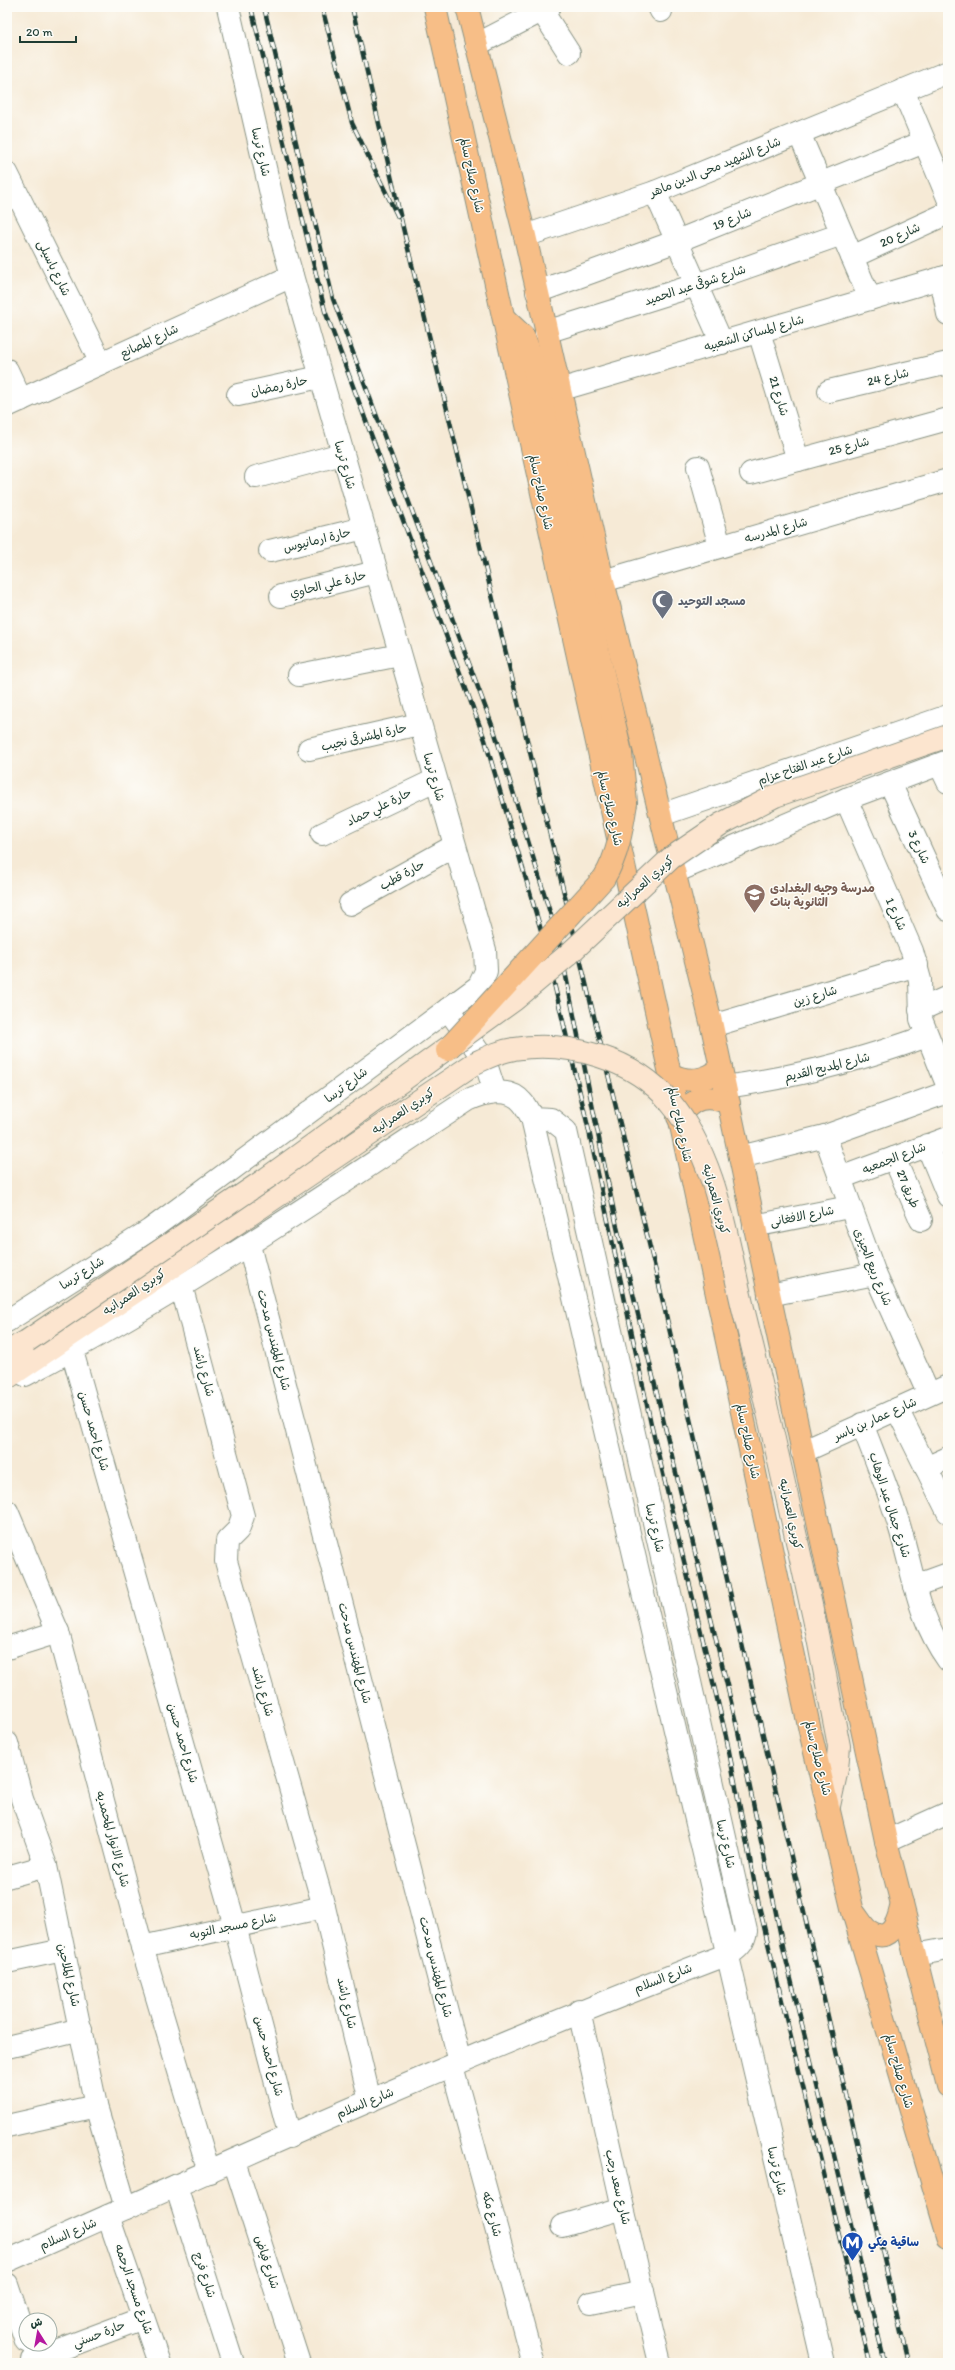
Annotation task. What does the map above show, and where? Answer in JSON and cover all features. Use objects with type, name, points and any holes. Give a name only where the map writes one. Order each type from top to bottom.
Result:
[{"type":"highway","name":"شارع صلاح سالم","points":[[435,7],[670,1074],[810,1731],[853,1912],[948,2236]]},
{"type":"highway","points":[[467,7],[525,236],[559,390],[712,1026],[886,1841],[948,2086]]},
{"type":"highway","points":[[447,1050],[604,878],[613,863],[622,833],[626,803],[621,753],[531,356],[524,337],[504,318]]},
{"type":"highway","points":[[670,1074],[680,1079],[697,1080],[713,1075],[725,1086]]},
{"type":"highway","points":[[678,1117],[688,1105],[701,1098],[715,1098],[725,1086]]},
{"type":"highway","points":[[853,1912],[869,1931],[878,1935],[888,1933],[896,1927],[902,1902]]},
{"type":"street","name":"شارع ترسا","points":[[7,1322],[150,1230],[479,986],[486,971],[485,950],[435,780],[281,237],[228,7]]},
{"type":"street","points":[[476,45],[546,9],[569,53]]},
{"type":"street","name":"شارع الشهيد محى الدين ماهر","points":[[525,236],[655,192],[948,72]]},
{"type":"street","points":[[903,90],[935,152],[948,198]]},
{"type":"street","points":[[799,133],[870,299]]},
{"type":"street","name":"شارع 19","points":[[537,292],[677,241],[820,183],[935,152]]},
{"type":"street","name":"شارع باسيلى","points":[[7,173],[101,363]]},
{"type":"street","points":[[655,192],[722,343]]},
{"type":"street","name":"شارع 20","points":[[852,257],[948,213]]},
{"type":"street","name":"شارع شوقى عبد الحميد","points":[[546,332],[696,285],[842,234]]},
{"type":"street","name":"شارع المصانع","points":[[14,403],[292,276]]},
{"type":"street","points":[[945,277],[948,314]]},
{"type":"street","name":"شارع المساكن الشعبيه","points":[[559,390],[945,277]]},
{"type":"street","name":"شارع 21","points":[[760,332],[798,460]]},
{"type":"street","name":"شارع 24","points":[[829,391],[948,363]]},
{"type":"street","points":[[7,370],[14,403]]},
{"type":"street","name":"حارة رمضان","points":[[238,395],[320,377]]},
{"type":"street","name":"شارع 25","points":[[751,473],[948,419]]},
{"type":"street","points":[[256,477],[342,454]]},
{"type":"street","points":[[698,467],[720,546]]},
{"type":"street","name":"شارع المدرسه","points":[[604,580],[948,480]]},
{"type":"street","name":"حارة ارمانيوس","points":[[270,551],[364,528]]},
{"type":"street","name":"حارة علي الحاوي","points":[[281,596],[376,572]]},
{"type":"street","points":[[299,675],[400,655]]},
{"type":"street","name":"شارع عبد الفتاح عزام","points":[[661,815],[948,716]]},
{"type":"street","name":"حارة المشرقى نجيب","points":[[309,750],[419,724]]},
{"type":"street","name":"كوبري العمرانيه","points":[[7,1352],[27,1341],[267,1178],[447,1050],[514,1000],[569,954],[671,858],[721,824],[775,796],[948,736]]},
{"type":"street","points":[[676,872],[846,799],[890,783],[945,769]]},
{"type":"street","name":"حارة علي حماد","points":[[322,834],[435,780]]},
{"type":"street","name":"شارع 3","points":[[890,783],[948,910]]},
{"type":"street","name":"شارع 1","points":[[846,799],[917,966],[920,1010],[927,1036],[948,1087]]},
{"type":"street","name":"حارة قطب","points":[[350,904],[454,846]]},
{"type":"street","name":"شارع زين","points":[[712,1026],[917,966]]},
{"type":"street","points":[[920,1010],[948,997]]},
{"type":"street","points":[[448,1009],[485,1061],[495,1092]]},
{"type":"street","name":"شارع المدبح القديم","points":[[725,1086],[771,1081],[824,1070],[876,1055],[927,1036]]},
{"type":"street","name":"كوبري العمرانيه","points":[[7,1378],[475,1063],[494,1054],[515,1049],[547,1047],[592,1054],[628,1069],[649,1082],[670,1101],[692,1134],[710,1173],[768,1407],[815,1623],[839,1746],[838,1769],[829,1806]]},
{"type":"street","name":"شارع ترسا","points":[[7,1384],[72,1351],[249,1245],[468,1100],[481,1094],[495,1092],[509,1094],[521,1101],[532,1118],[726,1955],[823,2363]]},
{"type":"street","points":[[740,1157],[825,1136],[948,1092]]},
{"type":"street","name":"شارع ترسا","points":[[532,1118],[551,1119],[566,1131],[746,1931],[742,1944],[726,1955]]},
{"type":"street","name":"شارع ربيع الجيزى","points":[[825,1136],[849,1207],[875,1274],[939,1390]]},
{"type":"street","name":"شارع الجمعيه","points":[[840,1178],[948,1138]]},
{"type":"street","points":[[927,1145],[948,1196]]},
{"type":"street","name":"طريق 27","points":[[894,1158],[921,1220]]},
{"type":"street","name":"شارع الافغانى","points":[[754,1226],[849,1207]]},
{"type":"street","name":"شارع المهندس مدحت","points":[[249,1245],[456,2064]]},
{"type":"street","points":[[769,1295],[875,1274]]},
{"type":"street","name":"شارع راشد","points":[[181,1285],[243,1516],[238,1530],[227,1541],[226,1560],[324,1907],[370,2101]]},
{"type":"street","name":"شارع احمد حسن","points":[[72,1351],[235,1926],[290,2137]]},
{"type":"street","name":"شارع عمار بن ياسر","points":[[802,1452],[939,1390]]},
{"type":"street","points":[[897,1409],[948,1512]]},
{"type":"street","name":"شارع جمال عبد الوهاب","points":[[862,1424],[890,1496],[920,1608],[929,1628],[948,1660]]},
{"type":"street","points":[[926,1468],[948,1458]]},
{"type":"street","name":"شارع الانوار المحمديه","points":[[7,1511],[58,1632],[142,1946],[209,2172]]},
{"type":"street","points":[[915,1586],[948,1574]]},
{"type":"street","points":[[7,1648],[58,1632]]},
{"type":"street","name":"شارع الملاحين","points":[[7,1743],[14,1801],[46,1866],[81,2029],[117,2212]]},
{"type":"street","points":[[886,1841],[948,1813]]},
{"type":"street","points":[[7,1877],[46,1866]]},
{"type":"street","name":"شارع مسجد التوبه","points":[[142,1946],[324,1907]]},
{"type":"street","points":[[915,1955],[948,1949]]},
{"type":"street","points":[[7,1962],[63,1950]]},
{"type":"street","name":"شارع السلام","points":[[7,2261],[370,2101],[579,2011],[726,1955]]},
{"type":"street","name":"شارع سعد رجب","points":[[579,2011],[622,2208],[660,2363]]},
{"type":"street","points":[[7,2047],[81,2029]]},
{"type":"street","name":"شارع مكه","points":[[456,2064],[533,2363]]},
{"type":"street","points":[[7,2126],[96,2106]]},
{"type":"street","name":"شارع فياض","points":[[234,2161],[299,2363]]},
{"type":"street","name":"شارع فرج","points":[[176,2186],[233,2363]]},
{"type":"street","points":[[562,2226],[622,2208]]},
{"type":"street","name":"شارع مسجد الرحمه","points":[[117,2212],[143,2318],[159,2363]]},
{"type":"street","points":[[7,2284],[18,2317]]},
{"type":"street","points":[[591,2303],[643,2292]]},
{"type":"street","name":"حارة حسني","points":[[58,2344],[143,2318]]},
{"type":"railway","points":[[251,7],[325,311],[485,740],[543,937],[589,1131],[651,1424],[726,1736],[759,1906],[870,2363]]},
{"type":"railway","points":[[264,7],[333,299],[495,733],[559,942],[617,1227],[738,1731],[784,1951],[885,2363]]},
{"type":"railway","points":[[322,7],[352,123],[398,217]]},
{"type":"railway","points":[[352,7],[404,232],[660,1289],[908,2363]]},
{"type":"place","name":"مسجد التوحيد","points":[[662,620]]},
{"type":"place","name":"مدرسة وجيه البغدادى الثانوية بنات","points":[[755,914]]},
{"type":"place","name":"ساقية مكي","points":[[853,2262]]}]
